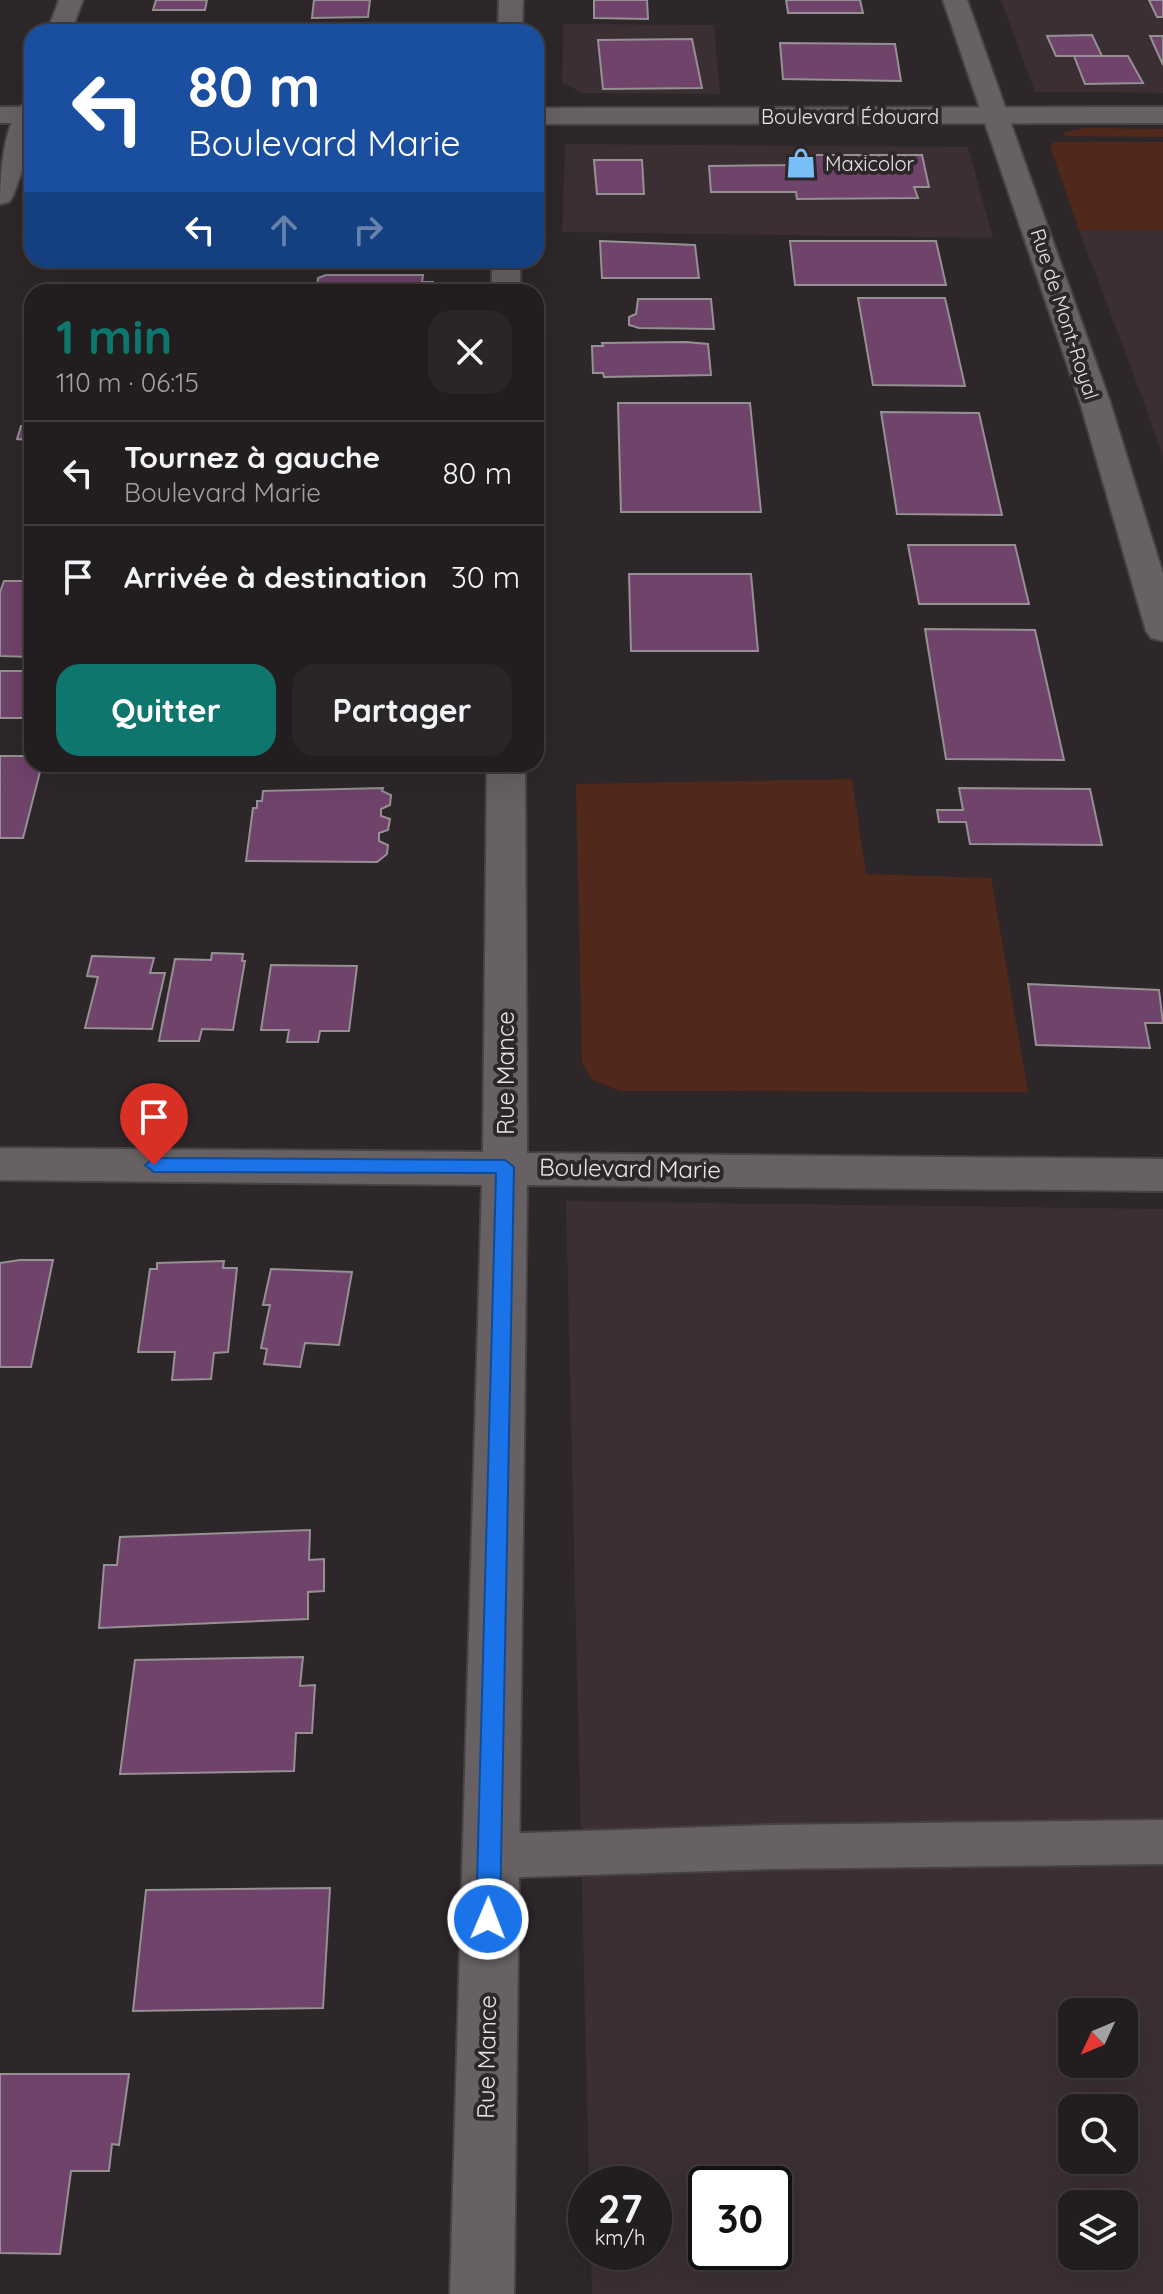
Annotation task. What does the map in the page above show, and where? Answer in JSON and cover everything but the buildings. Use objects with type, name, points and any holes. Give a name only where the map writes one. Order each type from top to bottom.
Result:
[{"type":"street","points":[[62,24],[71,0]]},
{"type":"street","points":[[510,24],[511,0]]},
{"type":"street","name":"Rue de Mont-Royal","points":[[955,0],[998,116],[1095,402],[1163,631]]},
{"type":"street","points":[[0,115],[24,113]]},
{"type":"street","name":"Boulevard Édouard","points":[[544,116],[1163,115]]},
{"type":"street","points":[[0,196],[24,131]]},
{"type":"street","name":"Rue Mance","points":[[482,2294],[505,1167],[506,772]]},
{"type":"street","name":"Boulevard Marie","points":[[0,1164],[1163,1175]]},
{"type":"lane","points":[[489,1856],[770,1847],[1163,1842]]},
{"type":"shaded area","points":[[1001,0],[1163,0],[1163,93],[1035,92]]},
{"type":"shaded area","points":[[563,24],[714,25],[720,94],[583,93],[562,83]]},
{"type":"shaded area","points":[[1085,128],[1163,129],[1163,137],[1065,136],[1064,132]]},
{"type":"shaded area","points":[[1055,142],[1163,142],[1163,230],[1079,230],[1050,146]]},
{"type":"shaded area","points":[[565,144],[968,147],[993,238],[562,232]]},
{"type":"shaded area","points":[[1079,230],[1163,230],[1163,457],[1142,397]]},
{"type":"shaded area","points":[[852,779],[866,874],[991,878],[1028,1092],[621,1091],[592,1080],[582,1062],[576,784]]},
{"type":"shaded area","points":[[566,1201],[1163,1209],[1163,2294],[592,2294],[591,2270],[672,2270],[672,2166],[589,2166]]},
{"type":"place","name":"Maxicolor","points":[[801,163]]},
{"type":"route","points":[[154,1165],[505,1167],[488,1919]]}]
